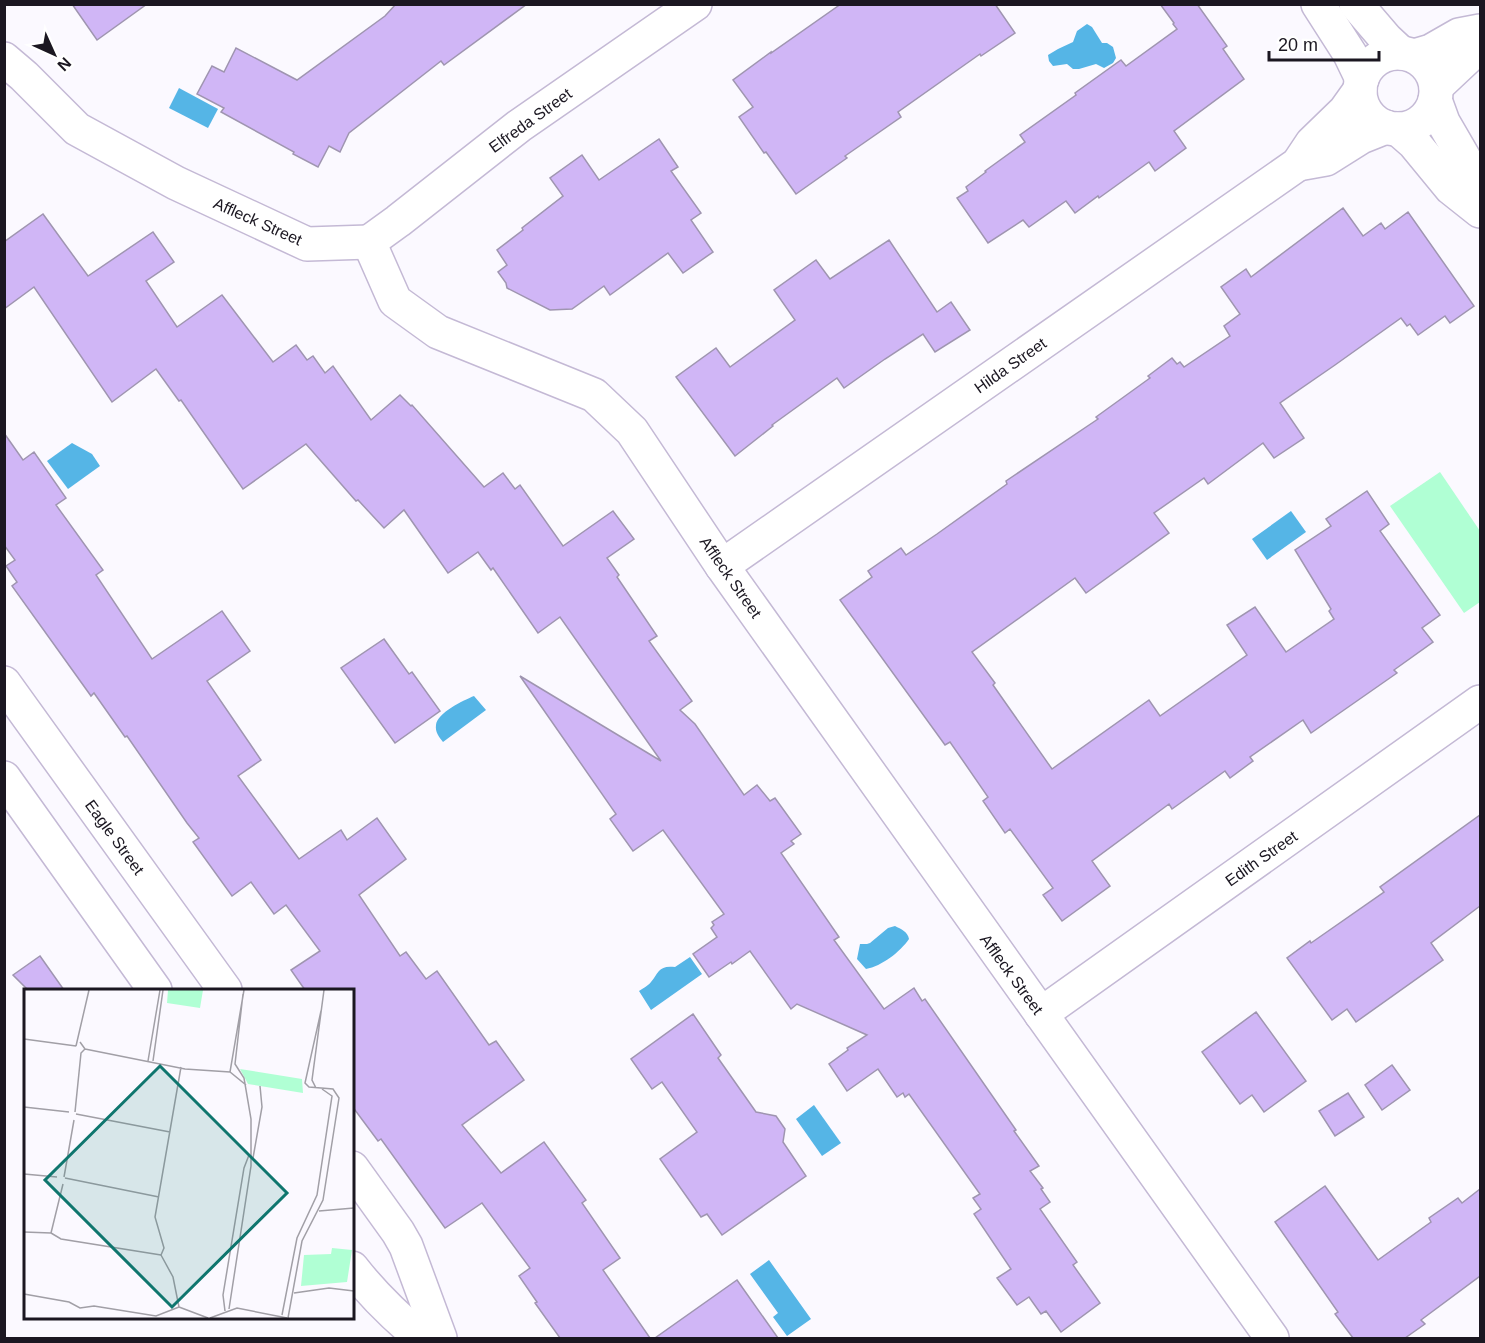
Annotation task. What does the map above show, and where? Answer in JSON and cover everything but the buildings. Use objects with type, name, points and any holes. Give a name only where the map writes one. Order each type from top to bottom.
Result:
[{"type":"street","name":"Elfreda Street","points":[[369,242],[519,126],[695,4]]},
{"type":"street","points":[[1318,4],[1350,54],[1361,85],[1362,102],[1367,112],[1376,121],[1392,128],[1414,143],[1451,188],[1480,211]]},
{"type":"street","points":[[1356,4],[1386,39],[1425,63],[1432,74],[1443,122],[1472,172],[1480,206]]},
{"type":"street","points":[[1361,85],[1368,68],[1376,60],[1388,54],[1431,51],[1459,35],[1480,31]]},
{"type":"street","points":[[1392,128],[1409,127],[1420,122],[1429,112],[1435,94],[1469,56],[1480,38]]},
{"type":"street","name":"Affleck Street","points":[[4,59],[78,129],[176,183],[307,244],[369,242],[395,301],[438,332],[594,395],[632,431],[722,566],[1272,1338]]},
{"type":"street","name":"Hilda Street","points":[[722,566],[1298,164],[1312,143],[1345,111],[1361,85]]},
{"type":"street","name":"Hilda Street","points":[[1298,164],[1326,159],[1361,137],[1392,128]]},
{"type":"street","name":"Eagle Street","points":[[4,684],[224,989]]},
{"type":"street","name":"Edith Street","points":[[1041,1014],[1480,702]]},
{"type":"street","points":[[4,778],[153,989]]},
{"type":"street","points":[[354,1171],[406,1246],[440,1338]]},
{"type":"street","points":[[359,1277],[399,1338]]},
{"type":"street","points":[[359,1277],[389,1311],[421,1338]]},
{"type":"green space","points":[[1440,472],[1480,531],[1480,602],[1464,613],[1390,506]]},
{"type":"water","points":[[1087,24],[1092,27],[1102,43],[1113,47],[1116,58],[1113,63],[1104,68],[1096,64],[1079,69],[1073,69],[1067,64],[1053,66],[1048,55],[1073,42],[1077,31]]},
{"type":"water","points":[[179,88],[218,109],[208,128],[169,108]]},
{"type":"water","points":[[72,443],[92,454],[100,466],[68,489],[47,461]]},
{"type":"water","points":[[1291,511],[1306,532],[1267,560],[1252,539]]},
{"type":"water","points":[[474,696],[486,710],[443,742],[436,730],[438,720],[452,708]]},
{"type":"water","points":[[895,926],[906,933],[909,939],[890,958],[866,969],[857,959],[860,944],[870,943],[888,928]]},
{"type":"water","points":[[690,957],[702,974],[651,1010],[639,991],[650,983],[662,968],[675,967]]},
{"type":"water","points":[[814,1105],[841,1143],[822,1156],[796,1119]]},
{"type":"water","points":[[769,1260],[811,1319],[787,1336],[773,1317],[778,1313],[750,1274]]}]
